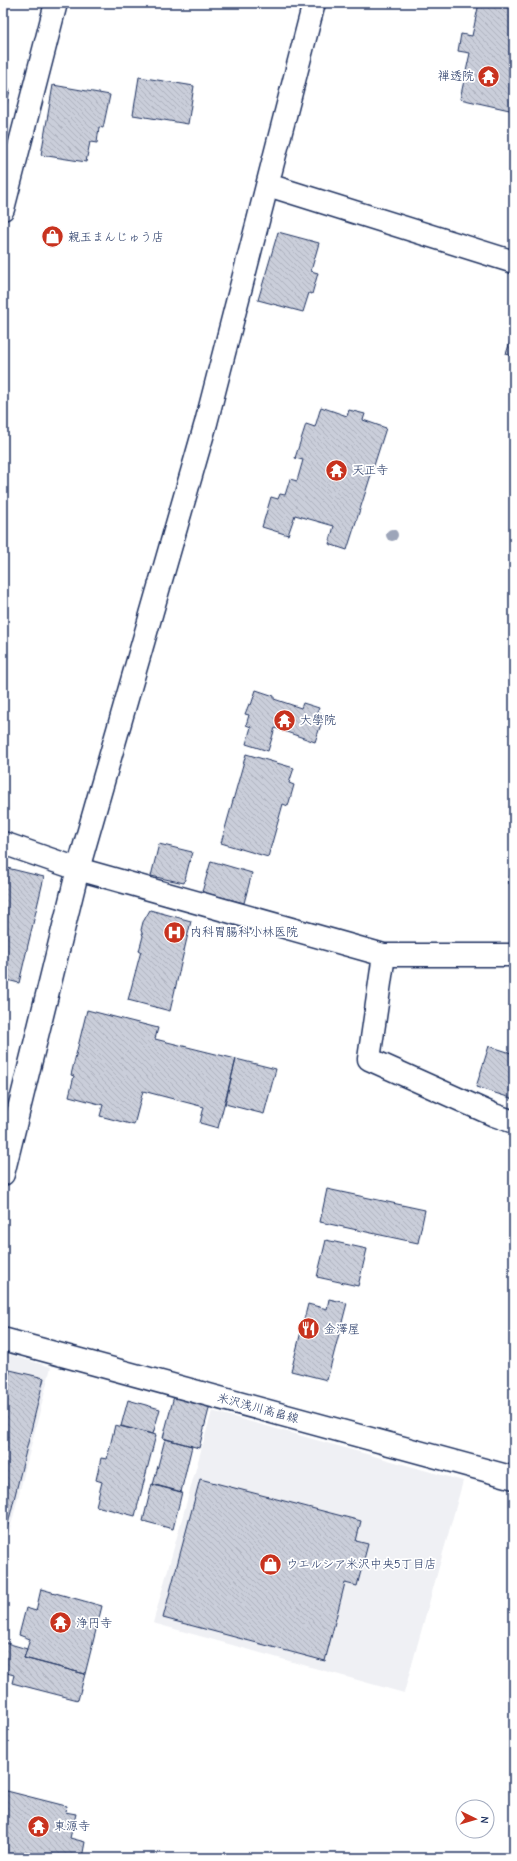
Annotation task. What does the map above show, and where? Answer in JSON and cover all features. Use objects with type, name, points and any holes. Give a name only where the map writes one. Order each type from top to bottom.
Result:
[{"type":"street","points":[[3,209],[56,3]]},
{"type":"street","points":[[3,1174],[78,869],[206,423],[314,3]]},
{"type":"street","points":[[268,185],[514,262]]},
{"type":"street","points":[[3,843],[78,869],[384,956],[514,955]]},
{"type":"street","points":[[384,956],[369,1059],[494,1115],[514,1122]]},
{"type":"street","name":"米沢浅川高畠線","points":[[3,1339],[514,1478]]},
{"type":"shaded area","points":[[3,1353],[51,1367],[3,1557]]},
{"type":"shaded area","points":[[212,1411],[463,1481],[404,1693],[153,1623]]},
{"type":"building","name":"禅透院","points":[[479,3],[514,3],[514,111],[460,99],[470,53],[458,51],[461,34],[472,36]]},
{"type":"building","points":[[139,77],[194,86],[188,124],[133,115]]},
{"type":"building","points":[[53,85],[110,95],[103,128],[99,127],[97,143],[90,142],[86,162],[41,155]]},
{"type":"building","points":[[3,89],[10,90],[3,119]]},
{"type":"building","points":[[278,232],[319,243],[311,271],[318,273],[312,294],[309,293],[303,312],[258,300]]},
{"type":"building","points":[[514,330],[514,357],[506,354]]},
{"type":"building","name":"天正寺","points":[[321,407],[347,416],[349,410],[365,414],[363,420],[386,428],[347,550],[329,544],[334,526],[295,515],[288,535],[262,527],[271,497],[278,499],[280,494],[285,495],[290,479],[297,481],[303,460],[295,458],[306,424],[315,427]]},
{"type":"building","name":"大學院","points":[[256,690],[274,696],[274,699],[301,708],[303,703],[319,708],[317,713],[324,715],[315,742],[275,728],[268,751],[246,744],[251,727],[246,725],[249,715],[245,714],[249,704],[251,705]]},
{"type":"building","points":[[246,754],[294,768],[289,783],[294,785],[288,806],[283,804],[268,857],[221,843]]},
{"type":"building","points":[[159,844],[192,852],[184,883],[151,876]]},
{"type":"building","points":[[211,861],[252,873],[244,903],[202,892]]},
{"type":"building","points":[[514,863],[514,885],[508,883]]},
{"type":"building","points":[[3,867],[44,877],[19,983],[3,979]]},
{"type":"building","points":[[150,910],[191,921],[170,1011],[128,1000],[141,951],[139,951],[143,936],[141,930],[143,922]]},
{"type":"building","points":[[87,1010],[158,1028],[155,1039],[236,1059],[218,1128],[200,1123],[204,1107],[143,1091],[134,1125],[100,1116],[103,1105],[69,1096],[74,1076],[71,1075]]},
{"type":"building","points":[[489,1046],[514,1054],[514,1099],[476,1087]]},
{"type":"building","points":[[236,1059],[276,1069],[264,1114],[225,1104]]},
{"type":"building","points":[[327,1189],[425,1210],[418,1243],[320,1222]]},
{"type":"building","points":[[326,1240],[367,1249],[358,1286],[317,1277]]},
{"type":"building","points":[[329,1299],[347,1303],[327,1380],[291,1371],[308,1304],[327,1309]]},
{"type":"building","points":[[10,1370],[44,1378],[3,1544],[3,1398]]},
{"type":"building","points":[[174,1396],[210,1405],[199,1448],[163,1438]]},
{"type":"building","points":[[128,1400],[160,1409],[153,1434],[121,1426]]},
{"type":"building","points":[[115,1425],[156,1435],[135,1516],[96,1506],[102,1482],[96,1480],[101,1458],[107,1459]]},
{"type":"building","points":[[165,1439],[192,1446],[181,1492],[153,1485]]},
{"type":"building","name":"ウエルシア米沢中央5丁目店","points":[[200,1479],[361,1521],[356,1541],[368,1544],[357,1586],[345,1583],[325,1661],[163,1618]]},
{"type":"building","points":[[152,1484],[182,1492],[173,1529],[143,1521]]},
{"type":"building","name":"浄円寺","points":[[41,1589],[102,1606],[85,1674],[24,1658],[30,1639],[19,1635],[26,1608],[36,1611]]},
{"type":"building","points":[[3,1642],[27,1649],[24,1658],[85,1674],[78,1700],[12,1683],[14,1675],[3,1672]]},
{"type":"building","name":"東源寺","points":[[3,1790],[66,1806],[65,1812],[76,1814],[70,1838],[85,1842],[82,1858],[3,1858]]},
{"type":"place","name":"禅透院","points":[[489,76]]},
{"type":"place","name":"親玉まんじゅう店","points":[[52,237]]},
{"type":"place","name":"天正寺","points":[[337,470]]},
{"type":"place","name":"大學院","points":[[285,720]]},
{"type":"place","name":"内科胃腸科小林医院","points":[[174,932]]},
{"type":"place","name":"金澤屋","points":[[309,1329]]},
{"type":"place","name":"ウエルシア米沢中央5丁目店","points":[[270,1564]]},
{"type":"place","name":"浄円寺","points":[[60,1623]]},
{"type":"place","name":"東源寺","points":[[38,1826]]}]
